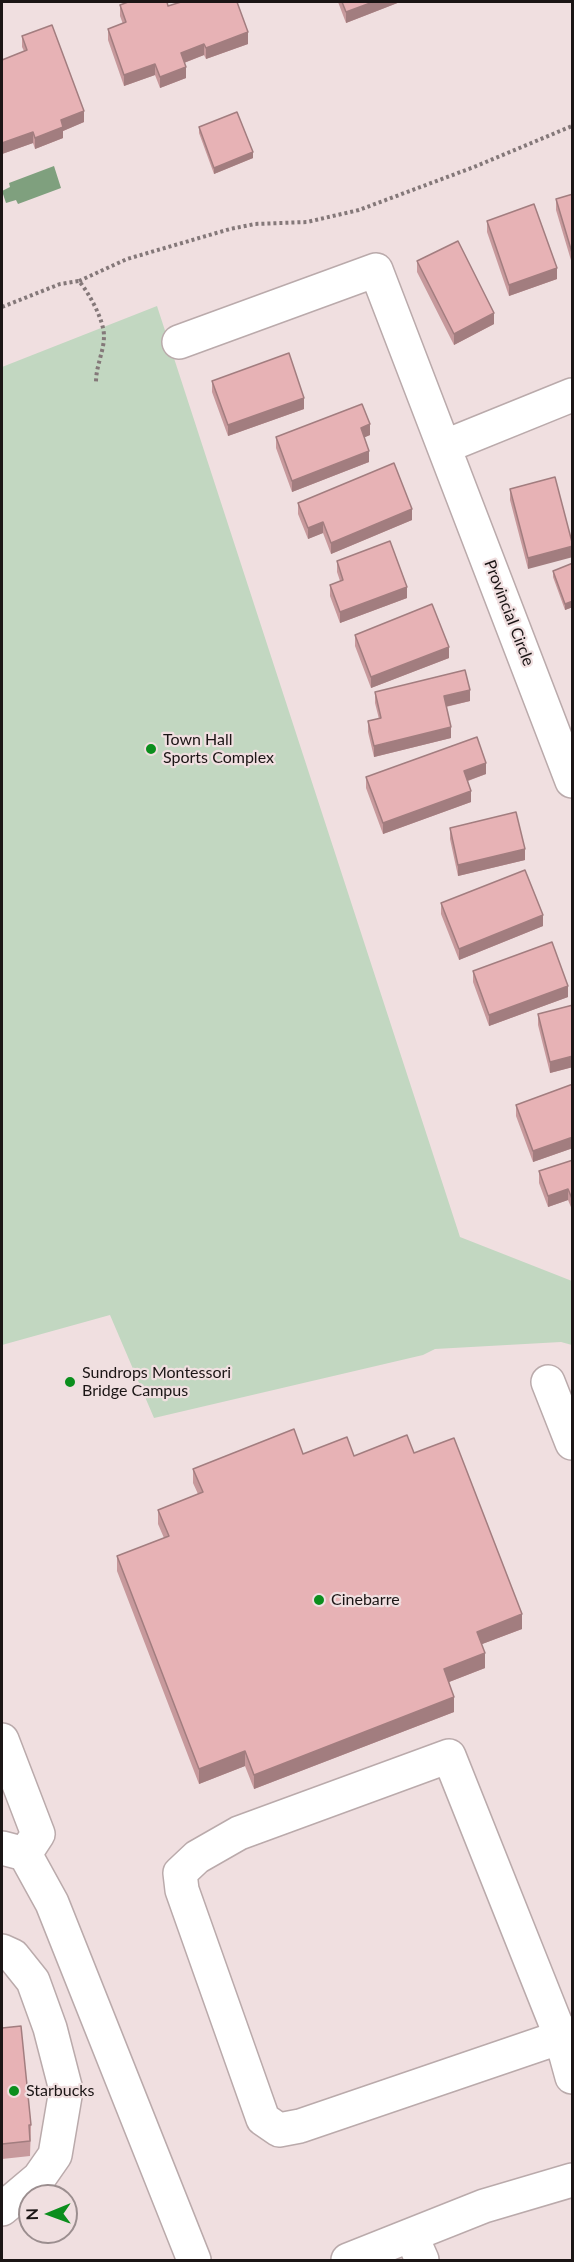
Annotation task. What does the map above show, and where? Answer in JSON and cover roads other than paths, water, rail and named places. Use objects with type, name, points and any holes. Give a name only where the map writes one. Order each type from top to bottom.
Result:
[{"type":"street","name":"Provincial Circle","points":[[179,342],[376,270],[446,446],[573,781]]},
{"type":"street","points":[[446,446],[573,394]]},
{"type":"street","points":[[548,1382],[573,1443]]},
{"type":"street","points":[[2,1740],[38,1834],[13,1851],[52,1903],[194,2260]]},
{"type":"street","points":[[567,2035],[312,2122],[279,2130],[263,2119],[182,1890],[180,1874],[196,1857],[239,1833],[449,1756],[567,2035],[573,2078]]},
{"type":"street","points":[[2,1951],[13,1956],[33,1981],[50,2028],[66,2090],[55,2155],[39,2178],[2,2209]]},
{"type":"street","points":[[2,1974],[20,1995],[37,2034],[55,2155]]},
{"type":"street","points":[[348,2260],[417,2248],[484,2206],[573,2180]]},
{"type":"place","name":"Town Hall Sports Complex","points":[[151,749]]},
{"type":"place","name":"Sundrops Montessori Bridge Campus","points":[[70,1382]]},
{"type":"place","name":"Cinebarre","points":[[319,1600]]},
{"type":"place","name":"Starbucks","points":[[14,2091]]}]
